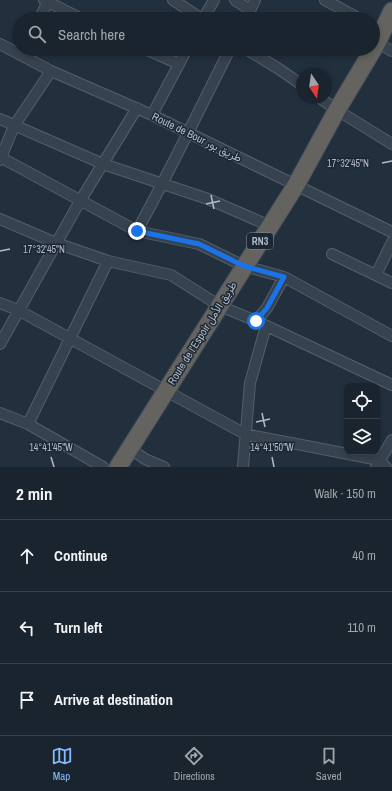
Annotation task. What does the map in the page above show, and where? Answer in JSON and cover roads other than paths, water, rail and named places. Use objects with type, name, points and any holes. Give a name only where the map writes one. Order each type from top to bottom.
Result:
[{"type":"highway","name":"Route de l’Espoir طريق الأمل","points":[[380,31],[392,10]]},
{"type":"highway","name":"Route de l’Espoir طريق الأمل","points":[[118,467],[296,185],[366,56]]},
{"type":"street","points":[[173,0],[191,12]]},
{"type":"street","points":[[206,12],[214,0]]},
{"type":"street","points":[[235,0],[245,12]]},
{"type":"street","points":[[249,12],[255,0]]},
{"type":"street","points":[[325,0],[347,12]]},
{"type":"street","points":[[42,12],[47,1],[68,12]]},
{"type":"street","points":[[380,36],[392,51]]},
{"type":"street","name":"Route de Bour طريق بور","points":[[0,44],[12,48]]},
{"type":"street","name":"Route de Bour طريق بور","points":[[30,56],[52,70],[188,132],[392,232]]},
{"type":"street","points":[[161,56],[179,64]]},
{"type":"street","points":[[152,115],[183,56]]},
{"type":"street","points":[[137,231],[163,184],[226,56]]},
{"type":"street","points":[[258,56],[296,81]]},
{"type":"street","points":[[52,70],[14,126],[0,158],[137,231],[199,244],[244,266],[284,277],[392,336]]},
{"type":"street","points":[[328,104],[392,144]]},
{"type":"street","points":[[0,344],[80,201],[136,108]]},
{"type":"street","points":[[0,119],[103,164],[208,199],[270,226]]},
{"type":"street","points":[[0,219],[56,243],[108,261],[171,275],[220,306],[256,321],[392,385]]},
{"type":"street","points":[[376,275],[392,242]]},
{"type":"street","points":[[332,254],[392,283]]},
{"type":"street","points":[[28,424],[108,261]]},
{"type":"street","points":[[256,321],[267,308],[284,277]]},
{"type":"street","points":[[0,303],[18,310],[245,434],[380,465],[392,440]]},
{"type":"street","points":[[243,467],[250,383],[266,326]]},
{"type":"street","points":[[0,413],[28,424],[103,467]]},
{"type":"street","points":[[129,448],[145,459],[164,467]]}]
